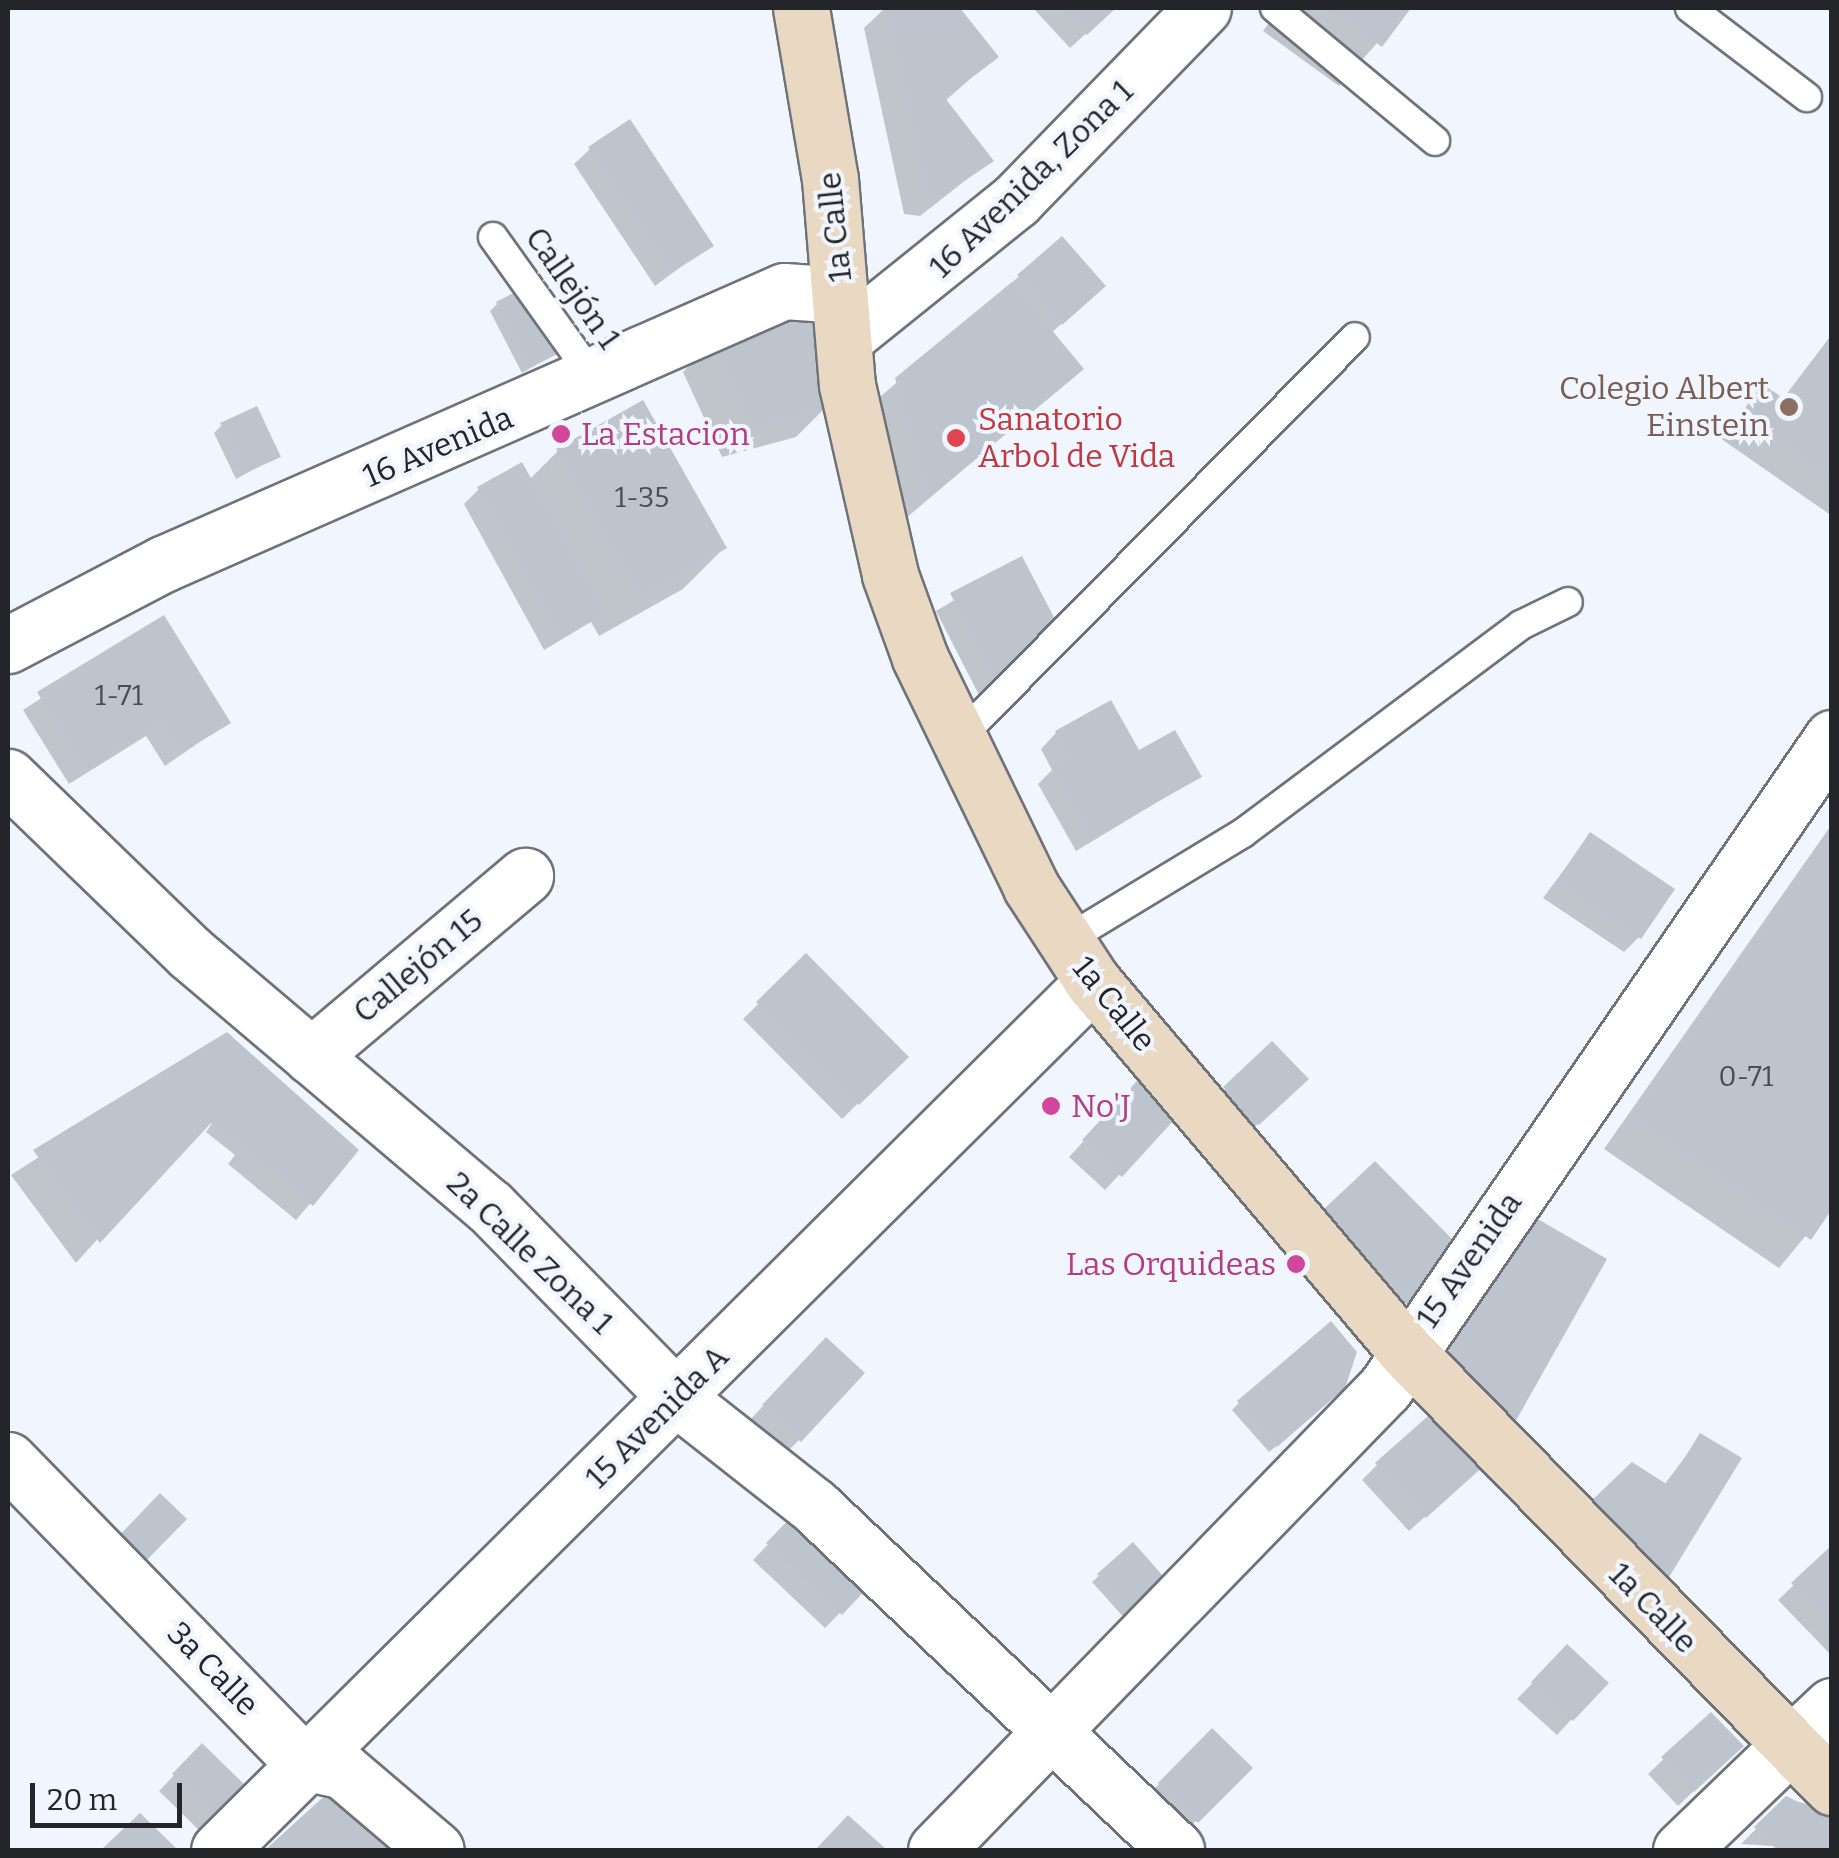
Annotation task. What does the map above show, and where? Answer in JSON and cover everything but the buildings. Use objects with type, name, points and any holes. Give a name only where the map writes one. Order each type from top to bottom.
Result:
[{"type":"main road","name":"1a Calle","points":[[801,8],[847,336],[854,421],[890,574],[957,740],[1078,962],[1406,1351],[1788,1748],[1832,1787]]},
{"type":"street","name":"16 Avenida, Zona 1","points":[[847,336],[1016,200],[1203,8]]},
{"type":"street","name":"16 Avenida","points":[[8,645],[164,564],[595,380],[801,287],[840,304],[847,336]]},
{"type":"street","name":"15 Avenida","points":[[936,1850],[1365,1412],[1832,738]]},
{"type":"street","name":"2a Calle Zona 1","points":[[8,777],[310,1056],[490,1207],[678,1399],[814,1506],[1047,1734],[1176,1850]]},
{"type":"street","name":"Callejón 15","points":[[310,1056],[525,876]]},
{"type":"street","name":"15 Avenida A","points":[[219,1850],[304,1762],[678,1399],[1078,962]]},
{"type":"street","name":"3a Calle","points":[[8,1460],[304,1762],[342,1770],[436,1850]]},
{"type":"street","points":[[1681,1850],[1832,1706]]},
{"type":"lane","points":[[1274,8],[1435,141]]},
{"type":"lane","points":[[1690,8],[1808,96]]},
{"type":"lane","name":"Callejón 1","points":[[493,237],[595,380]]},
{"type":"lane","points":[[957,740],[1354,337]]},
{"type":"lane","points":[[1078,962],[1521,625],[1568,602]]},
{"type":"place","name":"Colegio Albert Einstein","points":[[1789,407]]},
{"type":"place","name":"La Estacion","points":[[561,434]]},
{"type":"place","name":"Sanatorio Arbol de Vida","points":[[956,438]]},
{"type":"place","name":"No'J","points":[[1051,1106]]},
{"type":"place","name":"Las Orquideas","points":[[1296,1264]]}]
